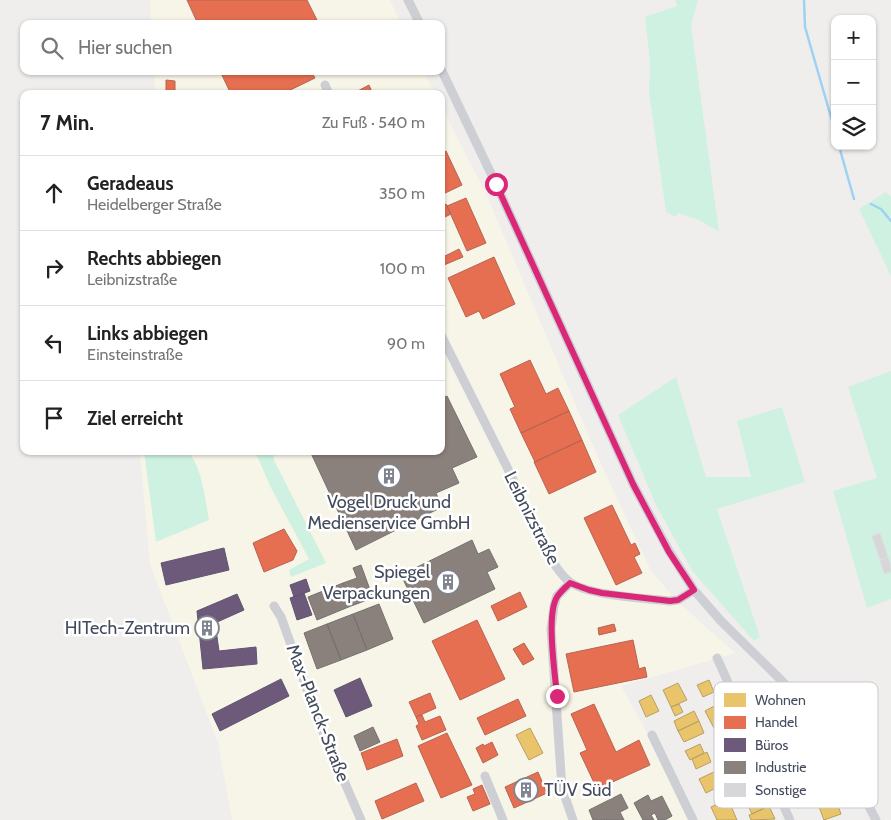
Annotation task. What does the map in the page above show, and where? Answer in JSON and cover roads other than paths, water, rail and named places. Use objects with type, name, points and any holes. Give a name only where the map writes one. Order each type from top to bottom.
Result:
[{"type":"street","points":[[408,0],[418,20]]},
{"type":"street","points":[[444,75],[496,184],[633,484],[669,552],[694,590],[721,621],[783,682]]},
{"type":"street","points":[[325,85],[327,90]]},
{"type":"street","name":"Leibnizstraße","points":[[445,343],[550,558],[570,583],[602,593],[670,601],[678,600],[694,590]]},
{"type":"street","points":[[570,583],[557,596],[551,630],[562,788],[573,820]]},
{"type":"street","name":"Max-Planck-Straße","points":[[274,606],[281,617],[318,723],[361,820]]},
{"type":"street","points":[[717,658],[728,682]]},
{"type":"street","points":[[652,734],[693,820]]},
{"type":"street","points":[[485,776],[503,820]]},
{"type":"street","points":[[785,808],[790,820]]},
{"type":"street","points":[[870,808],[876,820]]},
{"type":"waterway","points":[[804,0],[805,27],[831,117]]},
{"type":"waterway","points":[[840,150],[854,199]]},
{"type":"waterway","points":[[871,204],[881,209],[891,221]]},
{"type":"place","name":"Vogel Druck und Medienservice GmbH","points":[[389,476]]},
{"type":"place","name":"Spiegel Verpackungen","points":[[448,582]]},
{"type":"place","name":"HITech-Zentrum","points":[[207,628]]},
{"type":"place","name":"TÜV Süd","points":[[526,790]]}]
